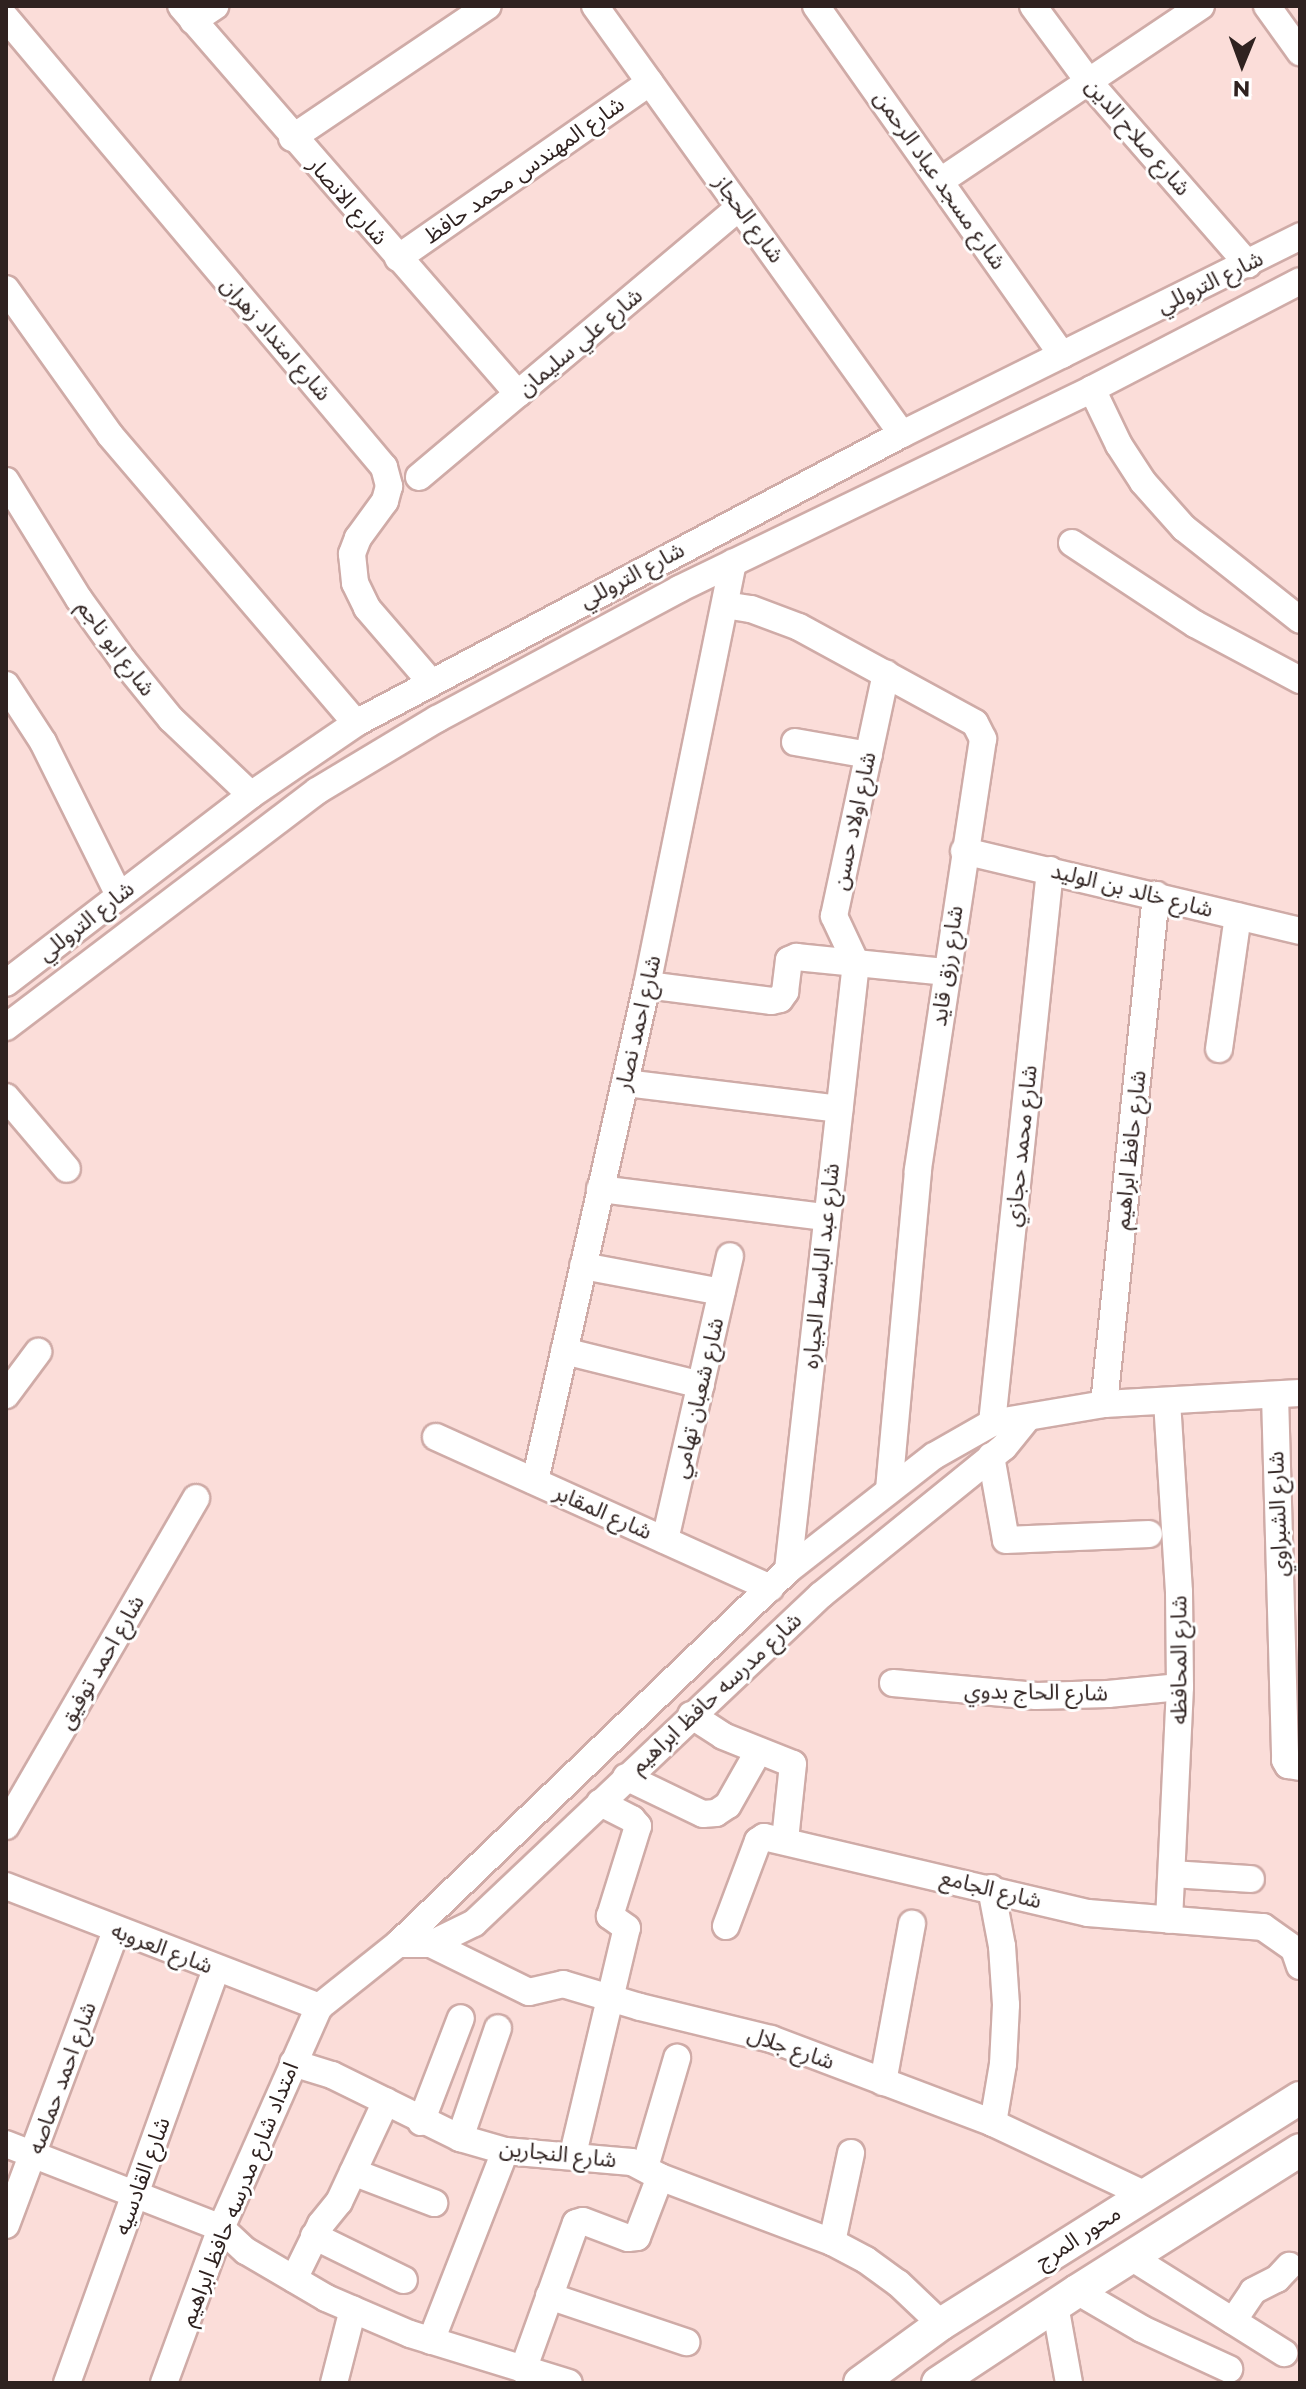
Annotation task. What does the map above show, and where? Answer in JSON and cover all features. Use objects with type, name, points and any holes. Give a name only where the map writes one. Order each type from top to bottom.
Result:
[{"type":"main road","name":"محور المرج","points":[[860,2383],[941,2324],[1300,2098]]},
{"type":"main road","name":"محور المرج","points":[[938,2383],[1300,2150]]},
{"type":"street","points":[[187,13],[215,6]]},
{"type":"street","points":[[292,138],[488,6]]},
{"type":"street","name":"شارع الحجاز","points":[[595,6],[902,434]]},
{"type":"street","name":"شارع مسجد عباد الرحمن","points":[[816,6],[942,180],[1062,355]]},
{"type":"street","name":"شارع صلاح الدين","points":[[1033,6],[1089,82],[1248,264]]},
{"type":"street","points":[[942,180],[1201,6]]},
{"type":"street","points":[[1267,6],[1300,52]]},
{"type":"street","name":"شارع الانصار","points":[[187,13],[292,138],[518,394]]},
{"type":"street","name":"شارع امتداد زهران","points":[[6,18],[384,467],[389,486],[385,501],[358,538],[352,554],[355,583],[367,608],[430,681]]},
{"type":"street","name":"شارع المهندس محمد حافظ","points":[[398,258],[650,82]]},
{"type":"street","name":"شارع علي سليمان","points":[[419,477],[740,207]]},
{"type":"street","name":"شارع التروللي","points":[[6,983],[251,795],[356,723],[430,681],[902,434],[1300,236]]},
{"type":"street","name":"شارع التروللي","points":[[6,1027],[317,791],[437,719],[733,563],[1092,389],[1300,281]]},
{"type":"street","points":[[6,289],[129,459],[356,723]]},
{"type":"street","points":[[1092,389],[1119,445],[1143,482],[1184,528],[1300,620]]},
{"type":"street","name":"شارع ابو ناجم","points":[[6,481],[79,599],[123,660],[171,719],[251,795]]},
{"type":"street","points":[[1072,543],[1195,624],[1300,680]]},
{"type":"street","name":"شارع احمد نصار","points":[[535,1481],[647,985],[733,563]]},
{"type":"street","name":"شارع رزق قايد","points":[[725,605],[775,617],[886,674],[975,723],[981,730],[983,749],[964,851],[918,1171],[889,1489]]},
{"type":"street","name":"شارع اولاد حسن","points":[[856,963],[855,955],[840,933],[834,916],[886,674]]},
{"type":"street","points":[[6,685],[43,742],[119,895]]},
{"type":"street","points":[[795,742],[869,755]]},
{"type":"street","name":"شارع خالد بن الوليد","points":[[964,851],[1300,931]]},
{"type":"street","name":"شارع محمد حجازي","points":[[992,1423],[1050,870]]},
{"type":"street","name":"شارع حافظ ابراهيم","points":[[1104,1404],[1156,895]]},
{"type":"street","points":[[1219,1049],[1238,916]]},
{"type":"street","points":[[647,985],[772,1001],[780,999],[785,992],[792,957],[947,972]]},
{"type":"street","name":"شارع عبد الباسط الجياره","points":[[779,1579],[856,963]]},
{"type":"street","points":[[625,1083],[839,1109]]},
{"type":"street","points":[[6,1097],[67,1169]]},
{"type":"street","points":[[600,1189],[826,1217]]},
{"type":"street","name":"شارع شعبان تهامي","points":[[665,1540],[730,1256]]},
{"type":"street","points":[[583,1266],[722,1292]]},
{"type":"street","points":[[564,1351],[701,1385]]},
{"type":"street","points":[[9,1385],[38,1352]]},
{"type":"street","name":"شارع مدرسه حافظ ابراهيم","points":[[319,2007],[398,1944],[779,1579],[934,1456],[992,1423],[1026,1420],[1104,1404],[1287,1394]]},
{"type":"street","name":"شارع الشبراوي","points":[[1287,1394],[1291,1671],[1285,1760],[1288,1765],[1300,1767]]},
{"type":"street","name":"شارع المحافظه","points":[[1167,1401],[1179,1592],[1180,1687],[1169,1920]]},
{"type":"street","name":"شارع مدرسه حافظ ابراهيم","points":[[398,1944],[431,1944],[474,1923],[821,1595],[991,1456],[1026,1420]]},
{"type":"street","name":"شارع المقابر","points":[[436,1437],[665,1540],[779,1579]]},
{"type":"street","points":[[991,1456],[1006,1540],[1149,1534]]},
{"type":"street","name":"شارع احمد توفيق","points":[[6,1826],[196,1498]]},
{"type":"street","name":"شارع الحاج بدوي","points":[[893,1683],[964,1692],[1036,1696],[1108,1694],[1180,1687]]},
{"type":"street","points":[[691,1715],[723,1736],[758,1752],[789,1761],[794,1767],[785,1840],[764,1837],[758,1841],[726,1926]]},
{"type":"street","points":[[626,1777],[703,1814],[716,1813],[728,1805],[758,1752]]},
{"type":"street","points":[[573,2154],[627,1928],[610,1916],[638,1826],[632,1819],[600,1803]]},
{"type":"street","name":"شارع الجامع","points":[[785,1840],[1088,1913],[1263,1927],[1294,1949],[1300,1966]]},
{"type":"street","points":[[1173,1874],[1251,1879]]},
{"type":"street","points":[[991,1888],[1002,1946],[1006,2005],[1003,2064],[993,2123]]},
{"type":"street","name":"شارع العروبه","points":[[7,1891],[319,2007]]},
{"type":"street","points":[[883,2082],[912,1924]]},
{"type":"street","name":"شارع احمد حماصه","points":[[6,2225],[116,1931]]},
{"type":"street","name":"شارع جلال","points":[[431,1944],[529,1992],[563,1984],[771,2039],[993,2123],[1144,2194]]},
{"type":"street","name":"شارع القادسيه","points":[[67,2383],[216,1969]]},
{"type":"street","name":"امتداد شارع مدرسه حافظ ابراهيم","points":[[164,2383],[221,2228],[319,2007]]},
{"type":"street","points":[[421,2122],[461,2018]]},
{"type":"street","points":[[460,2138],[498,2028]]},
{"type":"street","points":[[523,2370],[576,2223],[583,2221],[628,2238],[637,2237],[677,2058]]},
{"type":"street","name":"شارع النجارين","points":[[293,2063],[332,2075],[421,2122],[460,2138],[505,2151],[573,2154],[652,2172],[832,2242],[866,2260],[898,2283],[941,2324]]},
{"type":"street","points":[[294,2279],[314,2236],[339,2202],[386,2101]]},
{"type":"street","points":[[6,2144],[221,2228],[246,2251],[353,2309],[431,2341],[569,2383]]},
{"type":"street","points":[[431,2341],[505,2151]]},
{"type":"street","points":[[832,2242],[851,2153]]},
{"type":"street","points":[[353,2172],[434,2203]]},
{"type":"street","points":[[314,2236],[404,2280]]},
{"type":"street","points":[[1131,2257],[1284,2353]]},
{"type":"street","points":[[1233,2321],[1256,2288],[1277,2279],[1289,2266]]},
{"type":"street","points":[[549,2296],[686,2342]]},
{"type":"street","points":[[1069,2383],[1066,2298],[1229,2369]]},
{"type":"street","points":[[334,2383],[353,2309]]}]
